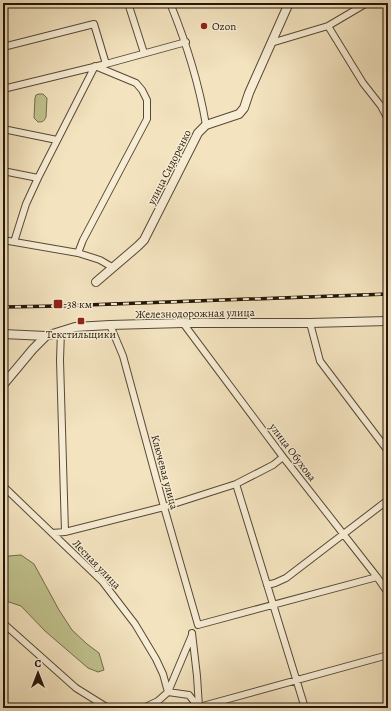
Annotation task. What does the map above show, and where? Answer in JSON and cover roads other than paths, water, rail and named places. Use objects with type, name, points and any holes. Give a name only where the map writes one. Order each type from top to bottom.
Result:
[{"type":"street","points":[[128,3],[144,53]]},
{"type":"street","points":[[170,3],[186,42],[206,125]]},
{"type":"street","name":"улица Сидоренко","points":[[96,282],[144,240],[198,133],[206,125],[239,114],[244,108],[249,93],[289,3]]},
{"type":"street","points":[[271,43],[328,26],[367,3]]},
{"type":"street","points":[[3,47],[94,24],[106,64]]},
{"type":"street","points":[[328,26],[363,83],[381,106],[388,119]]},
{"type":"street","points":[[3,89],[106,64],[186,42]]},
{"type":"street","points":[[14,242],[26,204],[95,66]]},
{"type":"street","points":[[78,253],[83,240],[147,118],[147,100],[142,90],[136,83],[95,66]]},
{"type":"street","points":[[3,129],[57,140]]},
{"type":"street","points":[[3,171],[38,178]]},
{"type":"street","points":[[3,240],[78,253],[100,260],[112,268]]},
{"type":"street","name":"Железнодорожная улица","points":[[3,334],[46,336],[75,327],[110,325],[388,321]]},
{"type":"street","name":"улица Обухова","points":[[183,323],[283,457],[388,593]]},
{"type":"street","points":[[310,323],[320,361],[388,451]]},
{"type":"street","name":"Ключевая улица","points":[[110,325],[123,356],[198,625]]},
{"type":"street","points":[[60,331],[65,532]]},
{"type":"street","points":[[3,385],[46,336]]},
{"type":"street","points":[[52,533],[65,532],[164,507],[236,484],[273,465],[283,457]]},
{"type":"street","points":[[236,484],[305,708]]},
{"type":"street","name":"Лесная улица","points":[[3,486],[102,581],[135,624],[156,659],[164,674],[168,692]]},
{"type":"street","points":[[267,585],[286,578],[388,500]]},
{"type":"street","points":[[143,708],[158,701],[168,692],[192,633],[198,625],[377,577]]},
{"type":"street","points":[[3,623],[76,688],[108,708]]},
{"type":"street","points":[[192,633],[199,707]]},
{"type":"street","points":[[199,707],[388,655]]},
{"type":"street","points":[[168,692],[190,695],[199,707]]},
{"type":"railway","points":[[3,307],[388,294]]},
{"type":"place","name":"Ozon","points":[[204,26]]},
{"type":"place","name":"38 км","points":[[58,304]]},
{"type":"place","name":"Текстильщики","points":[[81,321]]}]
